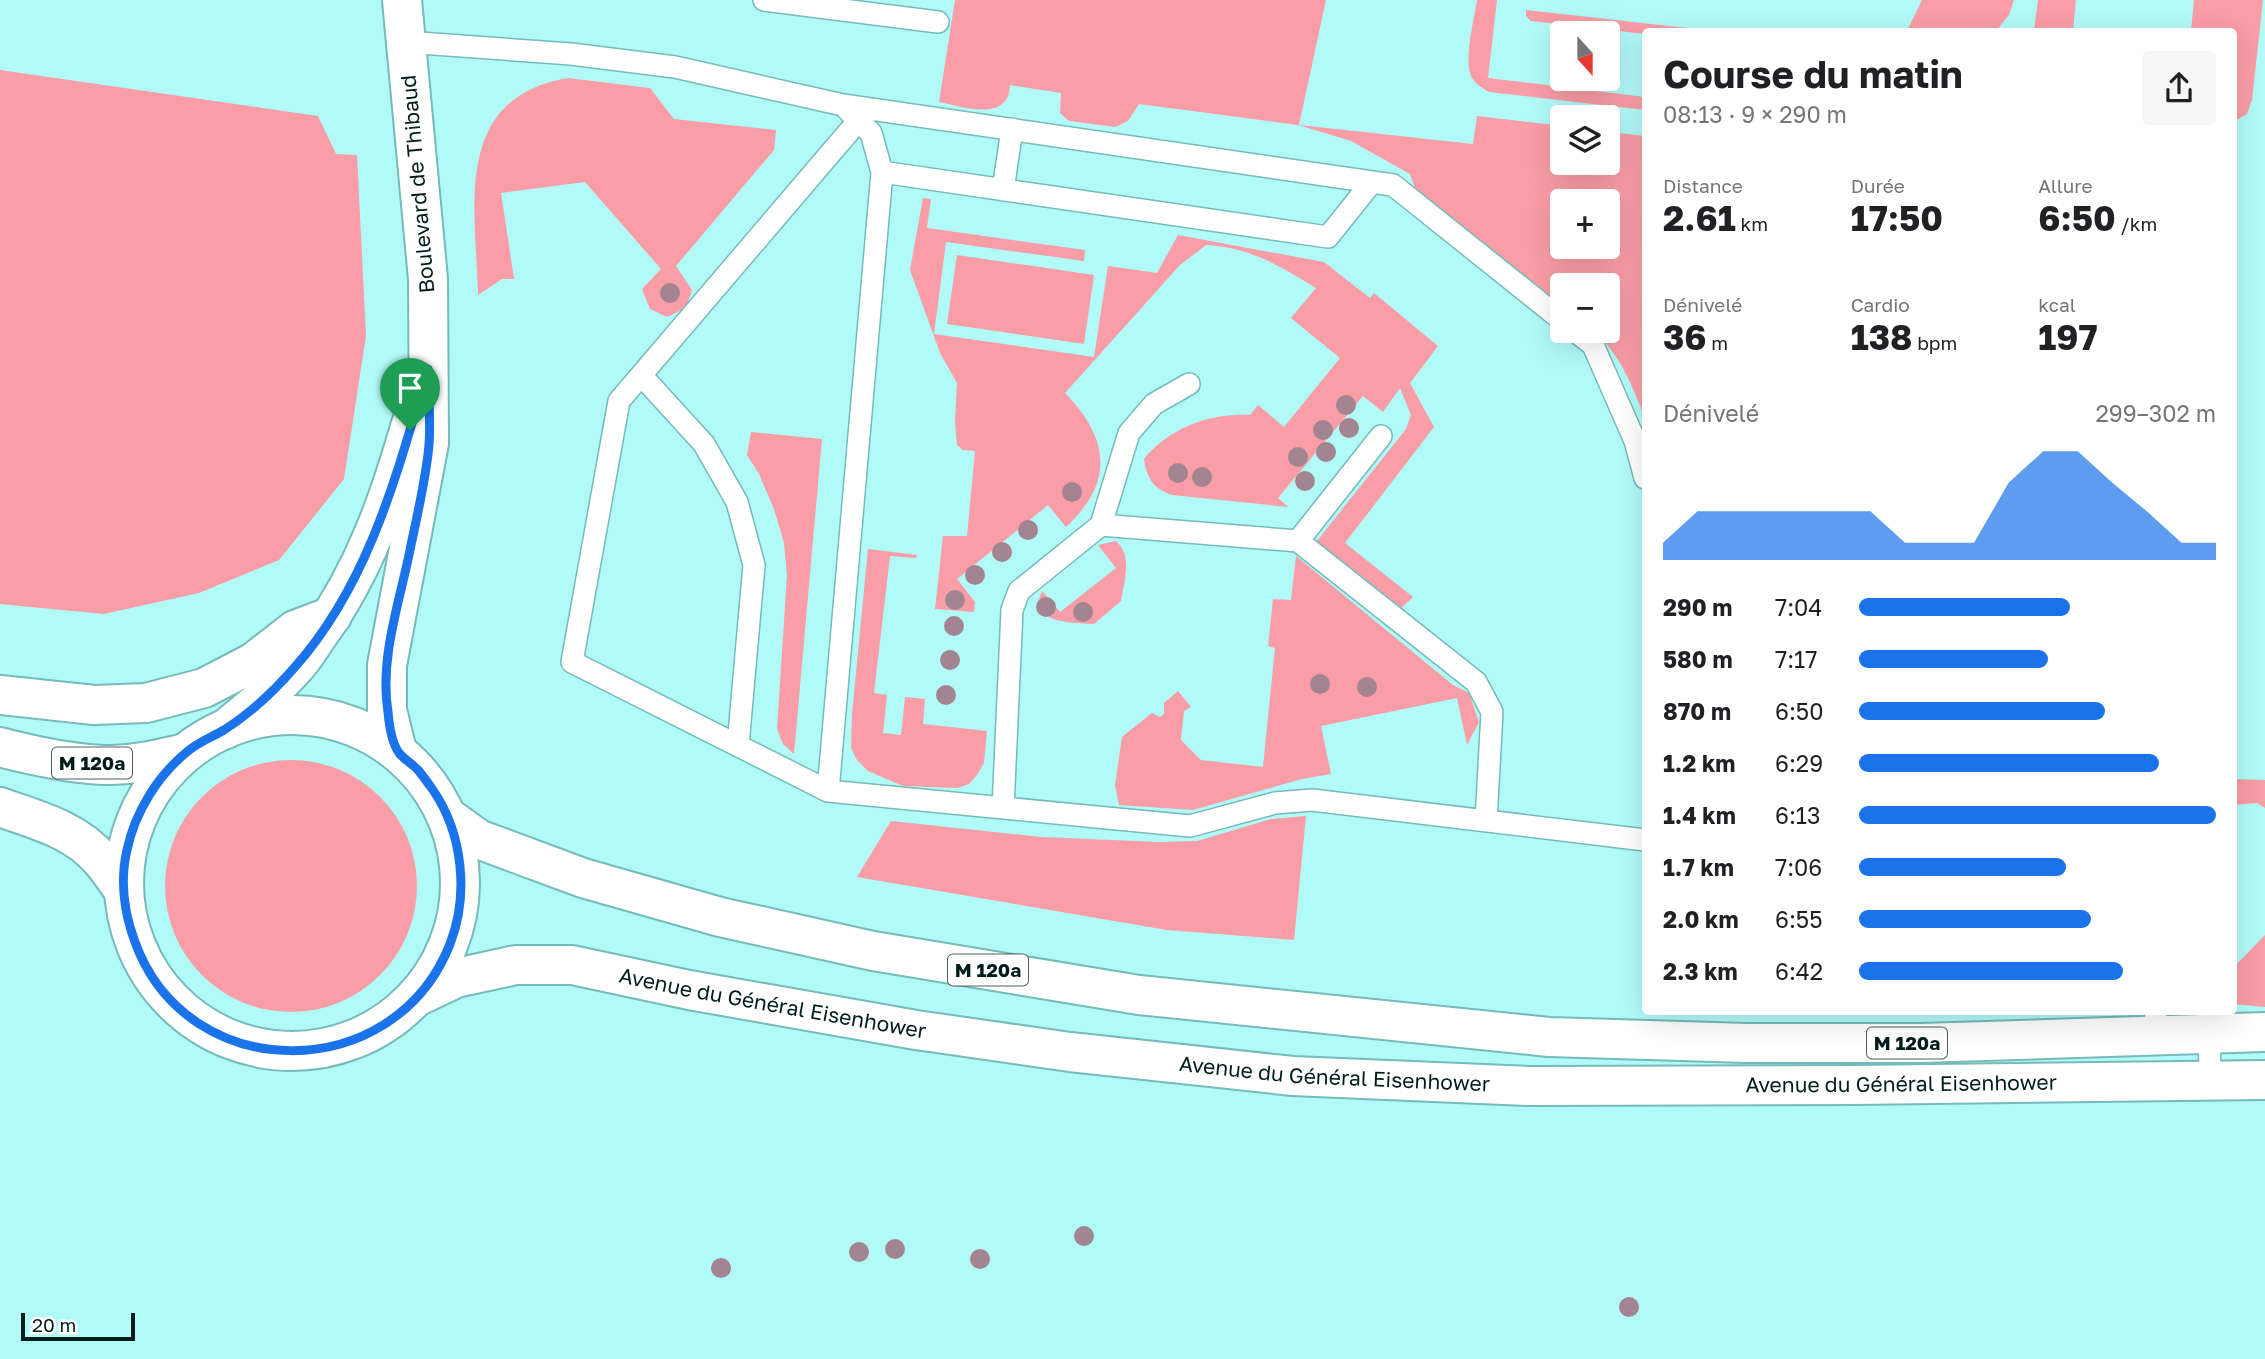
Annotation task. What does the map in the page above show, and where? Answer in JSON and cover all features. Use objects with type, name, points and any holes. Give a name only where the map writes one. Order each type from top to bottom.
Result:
[{"type":"main road","name":"Boulevard de Thibaud","points":[[397,751],[387,710],[387,665],[429,443],[428,279],[402,0]]},
{"type":"main road","name":"Boulevard de Thibaud","points":[[226,729],[295,667],[332,616],[366,556],[392,491],[428,369]]},
{"type":"main road","points":[[0,695],[94,705],[146,704],[204,688],[254,662],[295,631],[332,616]]},
{"type":"main road","points":[[296,715],[332,720],[366,732],[397,751],[418,770],[449,818],[458,849],[462,881],[458,912],[445,953],[436,972],[416,998],[389,1022],[358,1039],[323,1049],[287,1052],[251,1047],[217,1034],[187,1015],[161,990],[141,960],[129,926],[124,891],[126,851],[138,815],[158,781],[185,753],[226,729],[260,718],[296,715]]},
{"type":"main road","name":"M 120a","points":[[0,747],[42,758],[105,765],[147,761],[185,753]]},
{"type":"main road","points":[[0,807],[55,826],[81,841],[100,858],[124,891]]},
{"type":"main road","name":"Avenue du Général Eisenhower","points":[[449,818],[478,839],[531,859],[720,917],[873,951],[1139,995],[1549,1037],[1921,1043],[2155,1024],[2209,1023],[2265,1032]]},
{"type":"main road","name":"Avenue du Général Eisenhower","points":[[416,998],[456,978],[516,965],[572,965],[689,990],[916,1030],[1070,1052],[1293,1076],[1529,1086],[2265,1080]]},
{"type":"lane","points":[[764,0],[938,22]]},
{"type":"lane","points":[[406,42],[571,54],[675,66],[842,105],[1392,185],[1550,311]]},
{"type":"lane","points":[[828,791],[882,172],[871,133],[842,105]]},
{"type":"lane","points":[[858,121],[619,401],[572,662],[828,791],[1190,826],[1275,803],[1312,800],[1642,840]]},
{"type":"lane","points":[[1003,190],[1012,129]]},
{"type":"lane","points":[[882,172],[1328,237],[1372,182]]},
{"type":"lane","points":[[1590,343],[1635,441],[1642,467]]},
{"type":"lane","points":[[641,375],[704,444],[737,502],[754,565],[738,745]]},
{"type":"lane","points":[[1003,808],[1012,610],[1018,591],[1101,525],[1129,433],[1154,404],[1189,384]]},
{"type":"lane","points":[[1298,541],[1381,436]]},
{"type":"lane","points":[[1101,525],[1298,541],[1476,682],[1492,712],[1486,821]]},
{"type":"lane","points":[[2209,1023],[2210,1081]]},
{"type":"shaded area","points":[[955,0],[1326,0],[1299,125],[1473,144],[1477,116],[1550,124],[1550,175],[1620,175],[1620,133],[1642,136],[1642,411],[1618,360],[1605,343],[1620,343],[1620,273],[1550,273],[1550,297],[1415,188],[1410,174],[1351,141],[1298,125],[1139,104],[1128,121],[1115,127],[1069,121],[1060,113],[1061,93],[1010,85],[1009,94],[999,106],[983,110],[939,102]]},
{"type":"shaded area","points":[[1477,0],[1497,0],[1488,78],[1550,86],[1550,91],[1595,91],[1642,97],[1642,110],[1620,105],[1489,92],[1473,79],[1469,57]]},
{"type":"shaded area","points":[[1922,0],[2014,0],[2009,15],[1998,28],[1908,28]]},
{"type":"shaded area","points":[[2038,0],[2076,0],[2073,28],[2034,28]]},
{"type":"shaded area","points":[[2194,0],[2263,0],[2252,100],[2247,114],[2237,120],[2237,28],[2191,28]]},
{"type":"shaded area","points":[[1526,10],[1687,28],[1642,28],[1642,34],[1620,31],[1620,21],[1550,21],[1550,23],[1531,21],[1526,16]]},
{"type":"shaded area","points":[[0,70],[318,116],[336,154],[357,155],[366,336],[344,479],[279,560],[199,593],[104,614],[0,604]]},
{"type":"shaded area","points":[[568,78],[650,88],[674,119],[776,130],[774,150],[676,266],[692,290],[686,308],[667,317],[650,309],[642,289],[661,269],[585,182],[501,193],[514,279],[502,279],[478,295],[475,193],[478,161],[488,133],[504,108],[530,89]]},
{"type":"shaded area","points":[[923,198],[931,199],[927,228],[1085,250],[1084,261],[946,242],[934,334],[1094,357],[1108,266],[1157,273],[1178,235],[1324,262],[1370,298],[1374,293],[1438,346],[1410,383],[1434,427],[1345,543],[1413,597],[1396,613],[1317,541],[1406,429],[1411,415],[1400,388],[1383,412],[1363,396],[1278,498],[1288,507],[1172,495],[1156,486],[1149,477],[1144,459],[1165,439],[1191,425],[1220,417],[1250,415],[1258,405],[1284,427],[1340,358],[1291,318],[1316,288],[1277,265],[1250,254],[1206,245],[1180,265],[1065,393],[1080,410],[1098,443],[1099,477],[1082,510],[1066,527],[1048,505],[957,579],[975,602],[974,612],[935,609],[943,536],[967,536],[975,451],[963,450],[957,445],[957,383],[940,353],[910,270]]},
{"type":"shaded area","points":[[957,255],[1094,275],[1084,344],[947,324]]},
{"type":"shaded area","points":[[751,432],[822,439],[794,754],[783,744],[777,729],[787,575],[784,543],[774,509],[759,474],[747,455]]},
{"type":"shaded area","points":[[1116,541],[1126,561],[1121,601],[1094,624],[1062,621],[1042,611],[1037,605],[1042,591],[1060,612],[1116,568],[1098,545]]},
{"type":"shaded area","points":[[868,549],[917,555],[916,558],[890,556],[874,693],[887,695],[883,733],[901,735],[905,697],[925,699],[923,724],[987,731],[984,763],[969,784],[958,788],[903,786],[868,771],[857,760],[851,748]]},
{"type":"shaded area","points":[[1296,556],[1453,685],[1469,693],[1479,722],[1467,745],[1457,698],[1321,726],[1331,774],[1302,779],[1193,810],[1119,805],[1115,785],[1122,737],[1152,713],[1160,717],[1164,714],[1164,703],[1178,691],[1191,707],[1184,711],[1181,740],[1201,760],[1263,767],[1275,648],[1268,646],[1273,599],[1291,600]]},
{"type":"shaded area","points":[[279,760],[303,760],[328,765],[351,775],[371,788],[389,806],[412,849],[417,886],[415,911],[408,934],[389,966],[371,984],[328,1007],[303,1012],[279,1012],[254,1007],[231,997],[211,984],[193,966],[170,923],[165,898],[165,874],[170,849],[180,826],[193,806],[211,788],[254,765]]},
{"type":"shaded area","points":[[2237,779],[2265,780],[2265,808],[2257,803],[2237,805]]},
{"type":"shaded area","points":[[1306,816],[1294,940],[1167,930],[857,877],[891,821],[1042,837],[1159,842],[1197,841],[1271,819]]},
{"type":"shaded area","points":[[2265,935],[2265,1007],[2237,1004],[2237,964]]},
{"type":"route","points":[[428,369],[429,443],[387,665],[387,710],[397,751],[418,770],[435,793],[449,818],[458,849],[462,881],[450,944],[436,972],[416,998],[389,1022],[358,1039],[323,1049],[287,1052],[251,1047],[217,1034],[187,1015],[161,990],[141,960],[129,926],[124,891],[126,851],[138,815],[158,781],[185,753],[226,729],[269,693],[295,667],[332,616],[366,556],[392,491],[410,430],[428,369]]}]
